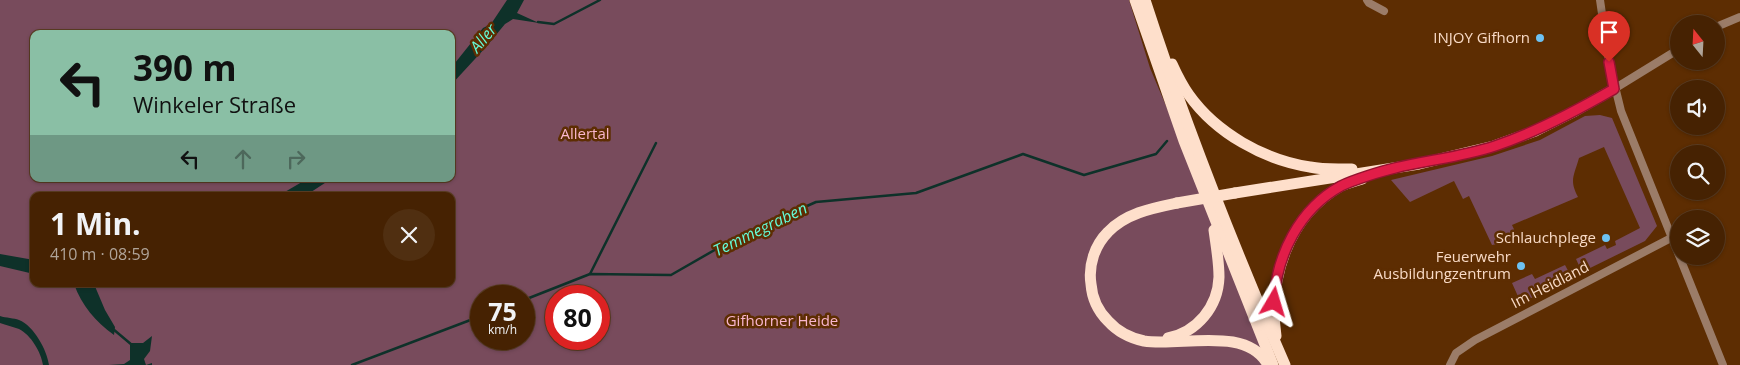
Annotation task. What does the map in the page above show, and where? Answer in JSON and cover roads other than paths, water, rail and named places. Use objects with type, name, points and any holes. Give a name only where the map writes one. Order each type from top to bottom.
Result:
[{"type":"highway","points":[[1135,0],[1212,214],[1273,365]]},
{"type":"highway","points":[[1145,0],[1181,108],[1228,230],[1285,365]]},
{"type":"highway","points":[[1151,20],[1188,94],[1204,114],[1244,143],[1285,162],[1310,167],[1331,169],[1394,168]]},
{"type":"highway","points":[[1268,365],[1260,354],[1251,348],[1232,342],[1154,342],[1130,337],[1116,329],[1105,318],[1096,304],[1091,288],[1091,264],[1101,240],[1119,222],[1144,211],[1177,203],[1394,168],[1456,156],[1494,146],[1535,131],[1614,89]]},
{"type":"highway","points":[[1278,350],[1273,316],[1275,288],[1283,256],[1300,222],[1326,196],[1342,186],[1394,168]]},
{"type":"highway","points":[[1154,342],[1175,337],[1188,331],[1201,321],[1212,306],[1219,278],[1212,214]]},
{"type":"street","points":[[1368,0],[1369,3],[1384,11]]},
{"type":"street","points":[[1600,0],[1603,29],[1614,89],[1670,235]]},
{"type":"street","points":[[1725,23],[1740,17]]},
{"type":"street","points":[[1614,89],[1670,55]]},
{"type":"street","name":"Im Heidland","points":[[1450,365],[1456,353],[1475,340],[1670,239]]},
{"type":"street","points":[[1682,265],[1723,365]]},
{"type":"water","name":"Aller","points":[[507,0],[524,0],[517,13],[539,23],[513,19],[505,24],[455,81],[455,63],[483,28],[491,24]]},
{"type":"water","points":[[302,182],[326,182],[311,192],[285,192]]},
{"type":"water","points":[[0,254],[30,259],[30,273],[0,266]]},
{"type":"water","points":[[75,287],[95,287],[115,327],[114,335],[90,313]]},
{"type":"water","points":[[0,316],[19,320],[30,327],[43,346],[49,365],[43,365],[38,349],[28,335],[19,329],[0,323]]},
{"type":"water","points":[[152,336],[150,351],[144,359],[146,365],[109,365],[124,364],[130,360],[130,343],[143,343]]},
{"type":"waterway","points":[[538,22],[554,24],[600,0]]},
{"type":"waterway","name":"Temmegraben","points":[[535,296],[590,274],[671,275],[739,236],[816,202],[916,193],[1023,154],[1084,175],[1156,154],[1167,141]]},
{"type":"waterway","points":[[590,274],[656,143]]},
{"type":"waterway","name":"Temmegraben","points":[[352,365],[470,320]]},
{"type":"waterway","points":[[113,329],[132,345]]},
{"type":"place","name":"INJOY Gifhorn","points":[[1540,38]]},
{"type":"place","name":"Schlauchplege","points":[[1606,238]]},
{"type":"place","name":"Feuerwehr Ausbildungzentrum","points":[[1521,266]]},
{"type":"park label","name":"Allertal","points":[[585,134]]},
{"type":"park label","name":"Gifhorner Heide","points":[[782,321]]}]
